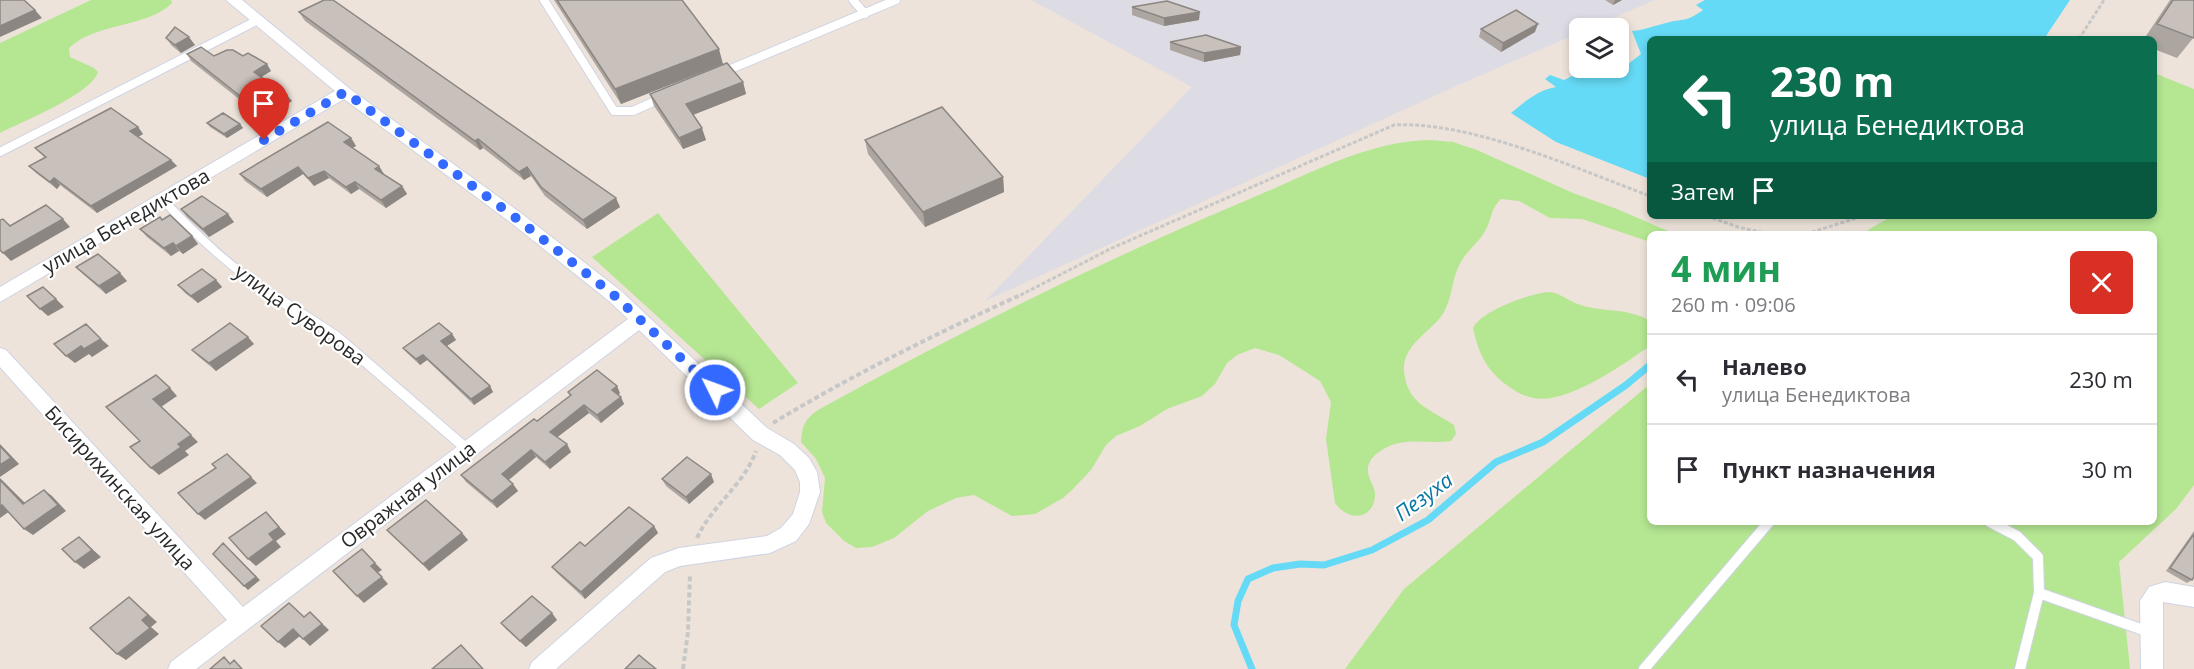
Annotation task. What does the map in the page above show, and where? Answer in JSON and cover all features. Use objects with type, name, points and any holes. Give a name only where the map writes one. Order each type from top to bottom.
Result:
[{"type":"street","points":[[233,0],[345,92],[516,218],[615,296],[638,321],[760,434],[782,445],[809,473],[811,490],[807,508],[801,523],[793,532],[768,545],[713,553],[691,553],[665,561],[540,669]]},
{"type":"street","name":"улица Бенедиктова","points":[[0,296],[345,92]]},
{"type":"street","name":"Овражная улица","points":[[179,669],[240,620],[638,321]]},
{"type":"street","name":"Бисирихинская улица","points":[[0,355],[240,620]]},
{"type":"street","points":[[2152,669],[2151,601],[2156,594],[2165,592],[2194,597]]},
{"type":"lane","points":[[544,0],[614,111],[627,112],[670,94]]},
{"type":"lane","points":[[853,0],[865,14]]},
{"type":"lane","points":[[714,76],[896,0]]},
{"type":"lane","points":[[0,152],[258,20]]},
{"type":"lane","name":"улица Суворова","points":[[163,200],[191,230],[242,276],[337,337],[468,450]]},
{"type":"lane","points":[[1644,669],[1766,525]]},
{"type":"lane","points":[[1996,525],[2016,536],[2038,557],[2039,593],[2020,669]]},
{"type":"lane","points":[[2039,593],[2151,633]]},
{"type":"path","points":[[2081,36],[2104,0]]},
{"type":"path","points":[[760,434],[781,417],[829,389],[933,336],[1050,281],[1112,248],[1394,126],[1428,126],[1485,138],[1647,195]]},
{"type":"path","points":[[1715,219],[1756,231]]},
{"type":"path","points":[[1816,231],[1854,219]]},
{"type":"shaded area","points":[[1031,0],[1655,0],[1613,18],[1569,18],[1569,37],[1456,86],[985,301],[1192,87]]},
{"type":"green space","points":[[91,0],[171,0],[172,3],[150,17],[93,34],[69,48],[70,57],[98,72],[93,80],[70,98],[0,133],[0,43]]},
{"type":"green space","points":[[2157,74],[2194,89],[2194,485],[2176,509],[2119,562],[2130,669],[1345,669],[1404,589],[1647,386],[1647,525],[2157,525],[2157,231],[1866,231],[1887,219],[2157,219]]},
{"type":"green space","points":[[1430,140],[1453,142],[1477,150],[1573,193],[1668,231],[1647,231],[1647,241],[1582,219],[1550,218],[1519,201],[1501,199],[1483,235],[1459,266],[1444,312],[1413,345],[1405,361],[1404,371],[1410,391],[1428,410],[1454,425],[1456,434],[1451,441],[1403,442],[1375,455],[1368,469],[1375,493],[1374,501],[1367,513],[1355,516],[1348,514],[1335,503],[1326,439],[1331,402],[1320,381],[1279,355],[1255,348],[1237,355],[1227,363],[1215,384],[1202,396],[1167,409],[1140,426],[1116,436],[1106,445],[1091,470],[1073,489],[1063,498],[1035,514],[1012,516],[974,495],[956,498],[928,511],[894,538],[872,547],[856,548],[844,541],[826,523],[822,512],[825,478],[816,459],[801,442],[805,423],[818,410],[1035,296],[1146,244],[1342,159],[1408,142]]},
{"type":"green space","points":[[658,213],[798,383],[759,409],[592,257]]},
{"type":"green space","points":[[1541,293],[1558,294],[1591,308],[1641,316],[1647,319],[1647,348],[1578,390],[1547,399],[1525,396],[1507,386],[1487,365],[1480,352],[1473,328],[1496,309]]},
{"type":"water","points":[[1705,0],[2070,0],[2046,36],[1647,36],[1647,178],[1556,142],[1511,113],[1537,94],[1556,87],[1545,79],[1550,75],[1564,80],[1569,78],[1629,78],[1629,63],[1641,54],[1632,31],[1684,20],[1703,10],[1696,5]]},
{"type":"building","points":[[0,0],[24,0],[35,10],[0,26]]},
{"type":"building","points":[[324,0],[333,0],[616,198],[583,220],[541,187],[527,167],[519,172],[478,139],[475,141],[299,12]]},
{"type":"building","points":[[557,0],[682,0],[719,49],[615,89]]},
{"type":"building","points":[[2173,0],[2194,0],[2194,38],[2157,24]]},
{"type":"building","points":[[1167,1],[1200,12],[1164,18],[1132,7]]},
{"type":"building","points":[[1516,10],[1538,24],[1503,43],[1481,29]]},
{"type":"building","points":[[175,27],[189,37],[175,45],[166,38]]},
{"type":"building","points":[[1206,35],[1241,47],[1204,53],[1170,42]]},
{"type":"building","points":[[201,47],[214,56],[227,50],[233,50],[243,56],[248,53],[267,64],[254,72],[287,95],[259,111],[187,54]]},
{"type":"building","points":[[727,63],[743,82],[686,104],[702,128],[679,138],[650,94]]},
{"type":"building","points":[[942,107],[1003,177],[923,212],[865,140]]},
{"type":"building","points":[[111,108],[138,127],[130,131],[171,160],[91,206],[54,178],[50,182],[29,166],[46,157],[35,148]]},
{"type":"building","points":[[223,113],[240,124],[224,134],[207,123]]},
{"type":"building","points":[[328,122],[351,138],[344,142],[379,166],[375,169],[402,186],[381,200],[355,182],[346,187],[324,171],[308,178],[298,167],[261,189],[240,174]]},
{"type":"building","points":[[202,196],[228,214],[203,229],[181,209]]},
{"type":"building","points":[[46,205],[63,219],[3,253],[0,250],[0,220],[3,219],[10,226]]},
{"type":"building","points":[[170,215],[192,236],[176,246],[173,243],[164,248],[140,229],[160,217],[162,220]]},
{"type":"building","points":[[98,254],[120,273],[99,286],[76,267]]},
{"type":"building","points":[[202,269],[216,280],[191,296],[178,285]]},
{"type":"building","points":[[43,287],[56,299],[40,309],[27,296]]},
{"type":"building","points":[[230,323],[248,337],[209,363],[192,350]]},
{"type":"building","points":[[439,323],[452,334],[441,341],[490,386],[471,399],[423,355],[416,359],[403,348]]},
{"type":"building","points":[[86,324],[101,339],[84,349],[81,346],[66,356],[54,344]]},
{"type":"building","points":[[597,370],[617,386],[612,390],[621,397],[597,415],[584,405],[550,432],[567,444],[545,462],[531,450],[502,474],[513,484],[492,501],[461,475],[534,419],[537,421],[571,395],[568,392]]},
{"type":"building","points":[[156,375],[170,388],[153,399],[191,435],[178,444],[181,447],[151,468],[130,447],[140,441],[106,407]]},
{"type":"building","points":[[0,446],[11,458],[0,465]]},
{"type":"building","points":[[227,454],[251,477],[198,514],[178,493],[216,468],[212,464]]},
{"type":"building","points":[[687,457],[711,474],[686,497],[662,479]]},
{"type":"building","points":[[0,480],[23,504],[44,490],[58,505],[24,529],[2,505],[0,506]]},
{"type":"building","points":[[426,500],[462,533],[423,564],[387,530]]},
{"type":"building","points":[[629,507],[654,526],[581,592],[552,567],[580,542],[585,546]]},
{"type":"building","points":[[266,512],[279,527],[269,534],[274,540],[248,559],[229,538]]},
{"type":"building","points":[[2194,534],[2194,577],[2192,580],[2170,568]]},
{"type":"building","points":[[79,537],[92,550],[75,562],[62,549]]},
{"type":"building","points":[[223,543],[256,577],[244,586],[213,554]]},
{"type":"building","points":[[362,549],[375,563],[371,566],[382,577],[357,596],[333,571]]},
{"type":"building","points":[[532,596],[552,613],[520,641],[501,623]]},
{"type":"building","points":[[129,597],[148,615],[142,620],[150,628],[117,654],[90,628]]},
{"type":"building","points":[[289,603],[304,617],[310,612],[322,624],[303,639],[293,629],[278,642],[261,626]]},
{"type":"building","points":[[461,645],[483,669],[432,669]]},
{"type":"building","points":[[639,655],[656,669],[625,669]]},
{"type":"building","points":[[224,657],[230,664],[234,660],[242,669],[210,669]]},
{"type":"waterway","name":"Пезуха","points":[[1252,669],[1234,625],[1238,601],[1248,579],[1273,568],[1300,564],[1324,565],[1372,550],[1428,520],[1496,462],[1543,442],[1626,385],[1647,368]]},
{"type":"route","points":[[264,140],[345,92],[516,218],[615,296],[638,321],[715,390]]}]
